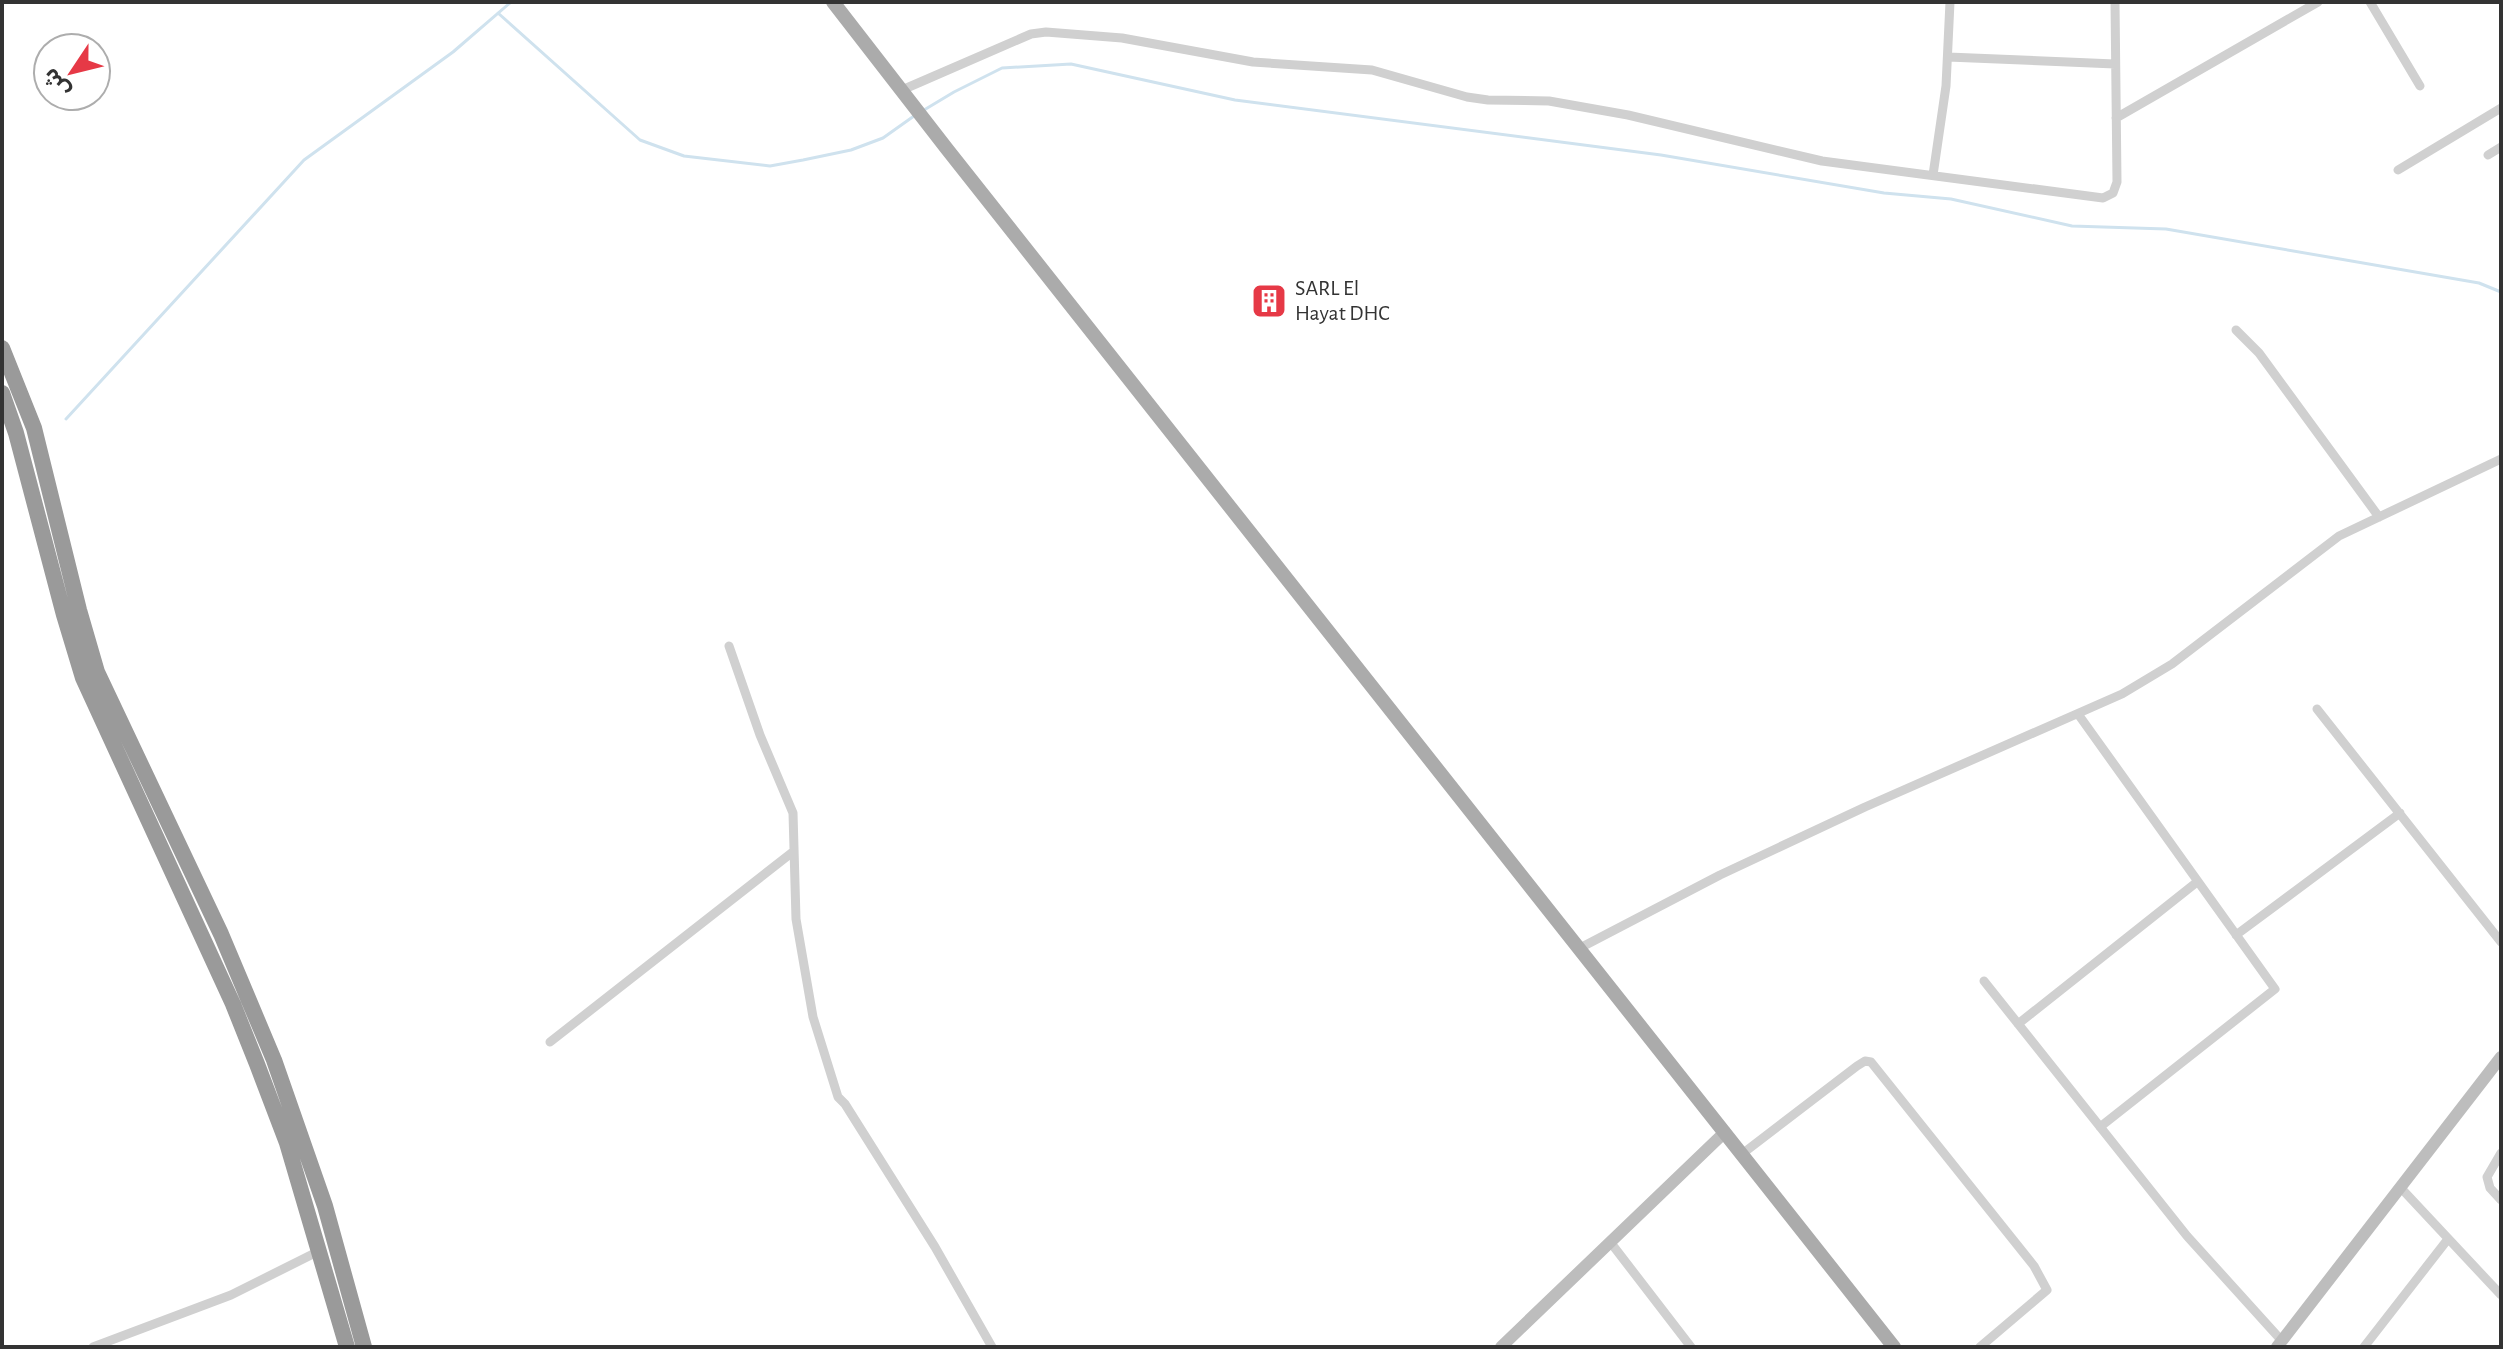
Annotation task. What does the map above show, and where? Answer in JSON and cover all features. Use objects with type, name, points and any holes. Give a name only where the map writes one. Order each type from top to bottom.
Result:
[{"type":"highway","points":[[2,348],[34,428],[97,672],[221,934],[270,1047],[325,1206],[364,1347]]},
{"type":"highway","points":[[2,393],[16,433],[83,678],[238,1016],[287,1143],[347,1347]]},
{"type":"main road","points":[[833,2],[1894,1347]]},
{"type":"street","points":[[1933,175],[1948,57],[1950,2]]},
{"type":"street","points":[[902,90],[1031,34],[1077,34],[1148,41],[1253,62],[1334,65],[1372,70],[1467,97],[1549,101],[1588,108],[1683,126],[1822,161],[2107,197],[2117,186],[2115,2]]},
{"type":"street","points":[[2116,118],[2318,2]]},
{"type":"street","points":[[2370,2],[2420,86]]},
{"type":"street","points":[[1948,57],[2115,64]]},
{"type":"street","points":[[2398,170],[2501,108]]},
{"type":"street","points":[[2488,155],[2501,147]]},
{"type":"street","points":[[2236,330],[2259,353],[2379,517]]},
{"type":"street","points":[[1578,949],[1734,868],[2122,694],[2172,664],[2339,536],[2501,459]]},
{"type":"street","points":[[729,646],[760,735],[793,813],[796,919],[813,1017],[838,1097],[935,1247],[992,1347]]},
{"type":"street","points":[[2317,709],[2501,942]]},
{"type":"street","points":[[2078,714],[2275,989],[2100,1127]]},
{"type":"street","points":[[2236,935],[2400,813]]},
{"type":"street","points":[[550,1042],[794,851]]},
{"type":"street","points":[[2018,1024],[2197,882]]},
{"type":"street","points":[[1984,981],[2187,1236],[2279,1344],[2501,1057]]},
{"type":"street","points":[[1742,1154],[1857,1066],[1865,1061],[1871,1062],[2034,1266],[2047,1290],[1980,1347]]},
{"type":"street","points":[[1501,1347],[1725,1132]]},
{"type":"street","points":[[2501,1153],[2487,1177],[2490,1188],[2501,1200]]},
{"type":"street","points":[[2400,1187],[2501,1295]]},
{"type":"street","points":[[2364,1347],[2448,1239]]},
{"type":"street","points":[[1611,1243],[1691,1347]]},
{"type":"street","points":[[93,1347],[231,1295],[319,1251]]},
{"type":"waterway","points":[[66,419],[304,160],[453,52],[511,2]]},
{"type":"waterway","points":[[498,13],[640,140],[684,156],[770,166],[851,150],[883,138],[914,116]]},
{"type":"waterway","points":[[924,110],[1002,68],[1071,64],[1235,100],[1661,155],[1884,193],[1951,199],[2072,226],[2166,229],[2479,283],[2501,292]]},
{"type":"place","name":"SARL El Hayat DHC","points":[[1269,301]]}]
